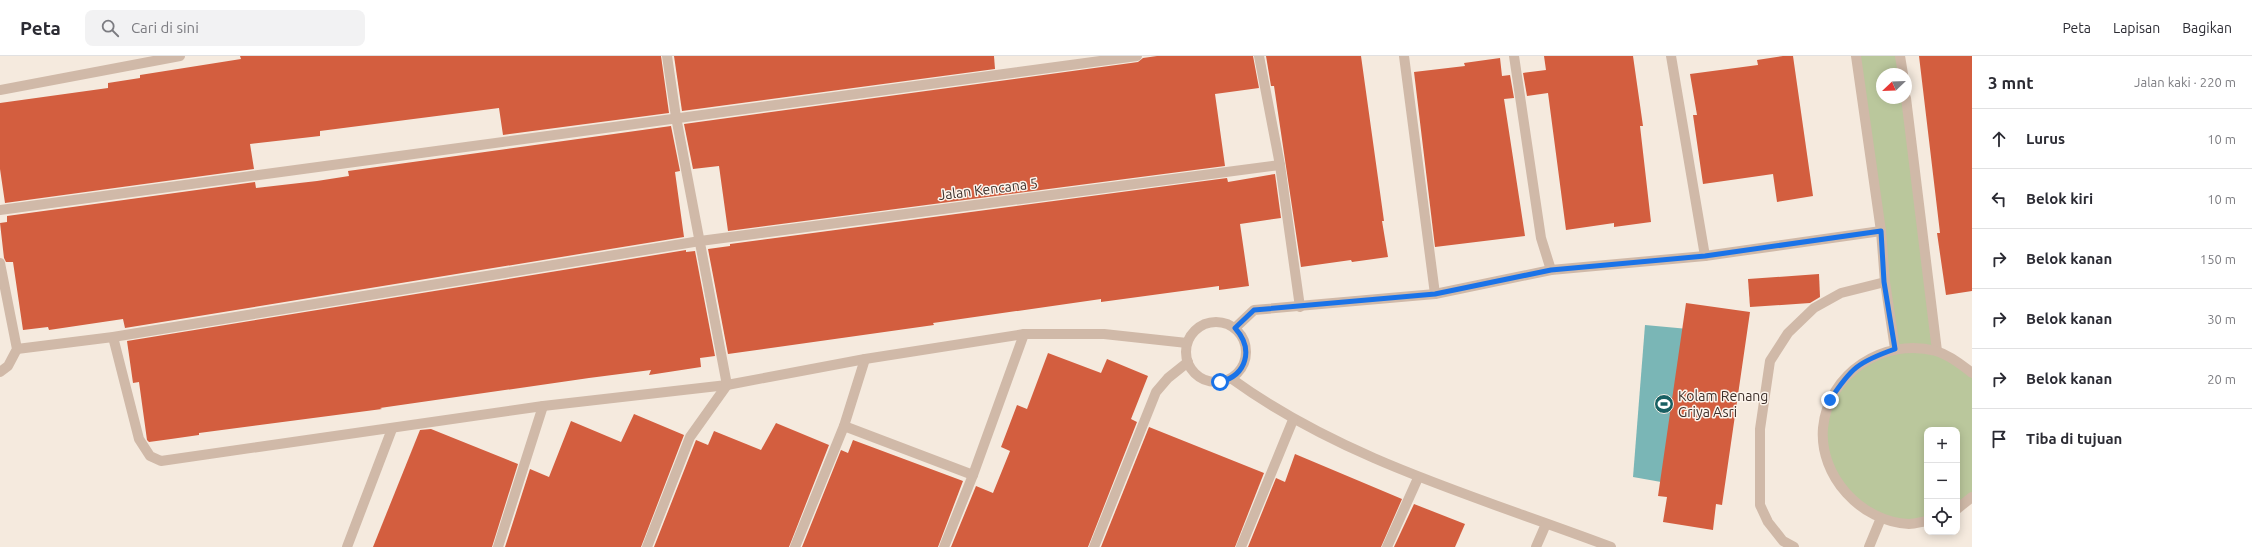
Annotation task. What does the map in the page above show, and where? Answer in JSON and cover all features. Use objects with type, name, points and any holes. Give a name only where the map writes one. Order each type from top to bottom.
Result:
[{"type":"street","points":[[0,90],[159,58],[180,56]]},
{"type":"street","points":[[647,547],[690,437],[727,385],[676,117],[667,56]]},
{"type":"street","points":[[0,210],[676,117],[1137,56]]},
{"type":"street","points":[[1259,56],[1280,165],[1300,307]]},
{"type":"street","points":[[1404,56],[1435,294]]},
{"type":"street","points":[[1514,56],[1541,238],[1551,270]]},
{"type":"street","points":[[1671,56],[1705,256]]},
{"type":"street","points":[[1856,56],[1881,231],[1884,282],[1895,349]]},
{"type":"street","points":[[1900,56],[1902,68]]},
{"type":"street","points":[[1907,104],[1937,351]]},
{"type":"street","name":"Jalan Kencana 5","points":[[17,349],[113,337],[700,241],[1280,165]]},
{"type":"street","points":[[1235,328],[1254,310],[1435,294],[1551,270],[1705,256],[1881,231]]},
{"type":"street","points":[[0,263],[17,349],[8,366],[0,372]]},
{"type":"street","points":[[1794,547],[1783,541],[1768,522],[1760,505],[1760,429],[1770,361],[1788,333],[1814,308],[1841,293],[1884,282]]},
{"type":"street","points":[[1232,379],[1244,366],[1246,356],[1242,336],[1235,328],[1217,321],[1207,323],[1199,327],[1187,343],[1188,362],[1193,371],[1210,381],[1232,379],[1293,420],[1418,478],[1611,547]]},
{"type":"street","points":[[113,337],[139,439],[150,456],[161,461],[392,429],[543,406],[727,385],[865,359],[1024,334],[1104,334],[1187,343]]},
{"type":"street","points":[[944,547],[973,475],[1024,334]]},
{"type":"street","points":[[1924,522],[1909,524],[1881,518],[1856,504],[1837,482],[1826,456],[1823,428],[1830,400],[1846,376],[1868,358],[1895,349],[1916,347],[1937,351],[1956,360],[1972,373]]},
{"type":"street","points":[[795,547],[844,426],[865,359]]},
{"type":"street","points":[[1094,547],[1156,392],[1168,378],[1188,362]]},
{"type":"street","points":[[498,547],[543,406]]},
{"type":"street","points":[[1240,547],[1293,420]]},
{"type":"street","points":[[844,426],[973,475]]},
{"type":"street","points":[[347,547],[392,429]]},
{"type":"street","points":[[1387,547],[1418,478]]},
{"type":"street","points":[[1960,507],[1972,497]]},
{"type":"street","points":[[1868,547],[1881,518]]},
{"type":"street","points":[[1536,547],[1546,524]]},
{"type":"green space","points":[[1856,56],[1900,56],[1902,68],[1876,68],[1876,104],[1907,104],[1937,351],[1972,373],[1972,497],[1960,507],[1960,427],[1924,427],[1924,521],[1881,518],[1837,482],[1823,428],[1846,376],[1895,349]]},
{"type":"water","name":"Kolam Renang Griya Asri","points":[[1645,325],[1699,330],[1678,485],[1633,477]]},
{"type":"building","points":[[240,56],[661,56],[669,113],[503,135],[499,108],[320,131],[320,136],[250,144],[254,169],[5,203],[0,169],[0,103],[108,88],[108,83],[140,78],[140,75],[241,59]]},
{"type":"building","points":[[674,56],[994,56],[995,69],[682,111]]},
{"type":"building","points":[[1157,56],[1253,56],[1259,88],[1215,94],[1225,166],[728,231],[719,166],[693,169],[684,124],[1138,62],[1143,58]]},
{"type":"building","points":[[1266,56],[1361,56],[1388,257],[1352,262],[1351,260],[1301,267],[1274,86],[1271,86]]},
{"type":"building","points":[[1544,56],[1633,56],[1643,126],[1640,126],[1651,222],[1614,227],[1614,223],[1566,230],[1548,93],[1527,96],[1523,73],[1546,70]]},
{"type":"building","points":[[1793,56],[1813,196],[1777,202],[1773,174],[1703,184],[1693,115],[1697,115],[1690,74],[1758,65],[1757,60]]},
{"type":"building","points":[[1919,56],[1972,56],[1972,291],[1946,295],[1937,233],[1940,233]]},
{"type":"building","points":[[1500,58],[1502,76],[1510,75],[1514,98],[1504,99],[1525,236],[1435,247],[1414,72],[1465,66],[1464,63]]},
{"type":"building","points":[[671,126],[680,171],[675,172],[684,237],[125,328],[123,319],[49,330],[48,327],[23,330],[13,262],[6,262],[4,258],[0,223],[7,222],[7,216],[255,182],[256,188],[317,181],[349,176],[348,171]]},
{"type":"building","points":[[1275,174],[1281,218],[1240,224],[1249,286],[1219,290],[1219,286],[1101,302],[1101,299],[933,323],[934,325],[728,354],[708,249],[730,246],[730,244],[1227,178],[1228,182]]},
{"type":"building","points":[[686,250],[686,252],[695,251],[715,356],[700,358],[701,367],[649,375],[651,370],[589,378],[380,408],[382,409],[199,433],[199,435],[171,439],[149,442],[147,440],[139,382],[133,383],[127,341]]},
{"type":"building","points":[[1819,274],[1820,297],[1810,303],[1750,307],[1748,279]]},
{"type":"building","points":[[1686,303],[1750,312],[1722,505],[1716,504],[1713,530],[1663,522],[1667,497],[1658,496]]},
{"type":"building","points":[[1048,353],[1101,373],[1107,359],[1148,376],[1131,419],[1137,422],[1088,547],[951,547],[976,486],[993,493],[1010,451],[1001,447],[1017,405],[1027,409]]},
{"type":"building","points":[[634,414],[684,435],[641,547],[505,547],[530,469],[549,477],[571,421],[621,442]]},
{"type":"building","points":[[776,423],[829,445],[789,547],[654,547],[696,440],[708,445],[714,431],[761,450]]},
{"type":"building","points":[[1149,427],[1264,473],[1235,547],[1101,547]]},
{"type":"building","points":[[431,429],[518,464],[492,547],[373,547],[420,430]]},
{"type":"building","points":[[853,440],[963,481],[938,547],[802,547],[841,450],[848,453]]},
{"type":"building","points":[[1295,454],[1402,499],[1381,547],[1248,547],[1276,478],[1285,482]]},
{"type":"building","points":[[1414,504],[1465,524],[1455,547],[1394,547]]},
{"type":"place","name":"Kolam Renang Griya Asri","points":[[1664,404]]},
{"type":"route","points":[[1220,382],[1232,379],[1244,366],[1246,345],[1242,336],[1235,328],[1254,310],[1435,294],[1551,270],[1705,256],[1881,231],[1884,282],[1890,310],[1895,349],[1868,358],[1846,376],[1830,400]]}]
